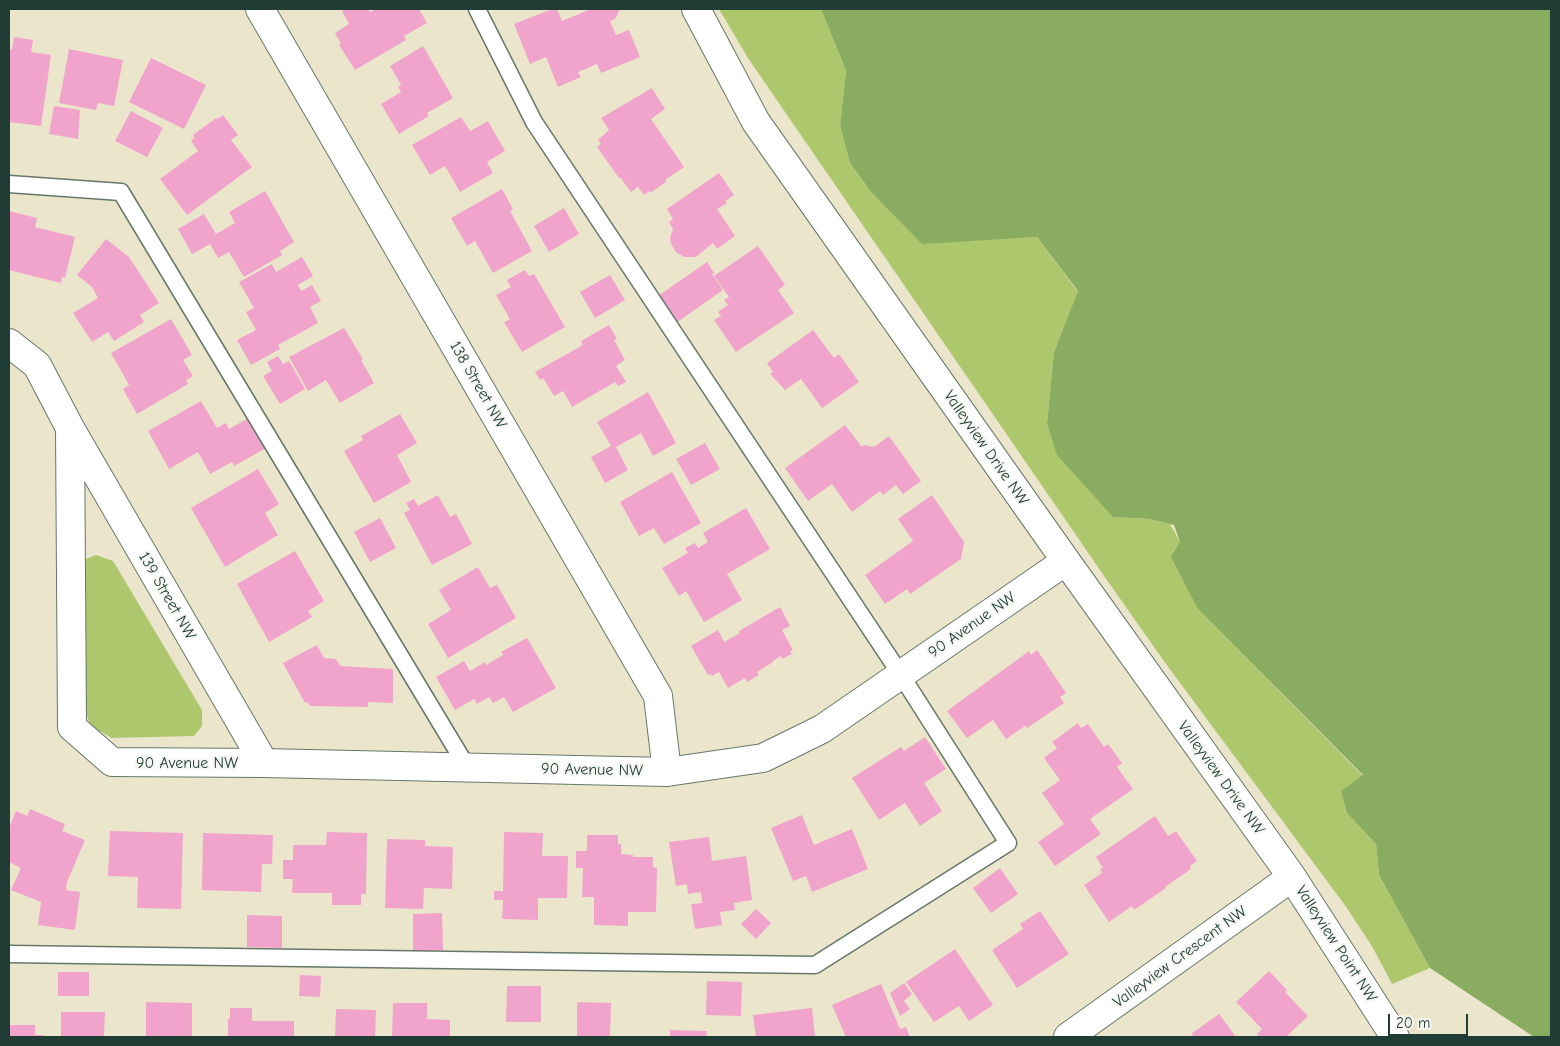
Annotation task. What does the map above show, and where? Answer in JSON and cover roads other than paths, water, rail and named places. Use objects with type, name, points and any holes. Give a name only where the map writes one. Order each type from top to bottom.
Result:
[{"type":"street","name":"138 Street NW","points":[[260,9],[658,696],[667,772]]},
{"type":"street","name":"Valleyview Drive NW","points":[[696,9],[756,122],[1292,877]]},
{"type":"street","name":"139 Street NW","points":[[9,343],[37,365],[70,428],[264,764]]},
{"type":"street","name":"139 Street NW","points":[[70,428],[72,727]]},
{"type":"street","name":"90 Avenue NW","points":[[72,727],[112,762],[667,772],[763,758],[822,729],[1066,561]]},
{"type":"street","name":"Valleyview Crescent NW","points":[[1068,1037],[1292,877]]},
{"type":"street","name":"Valleyview Point NW","points":[[1292,877],[1395,1037]]},
{"type":"lane","points":[[9,954],[815,965],[1008,843],[901,675],[534,122],[477,9]]},
{"type":"lane","points":[[9,184],[121,192],[467,767]]}]
